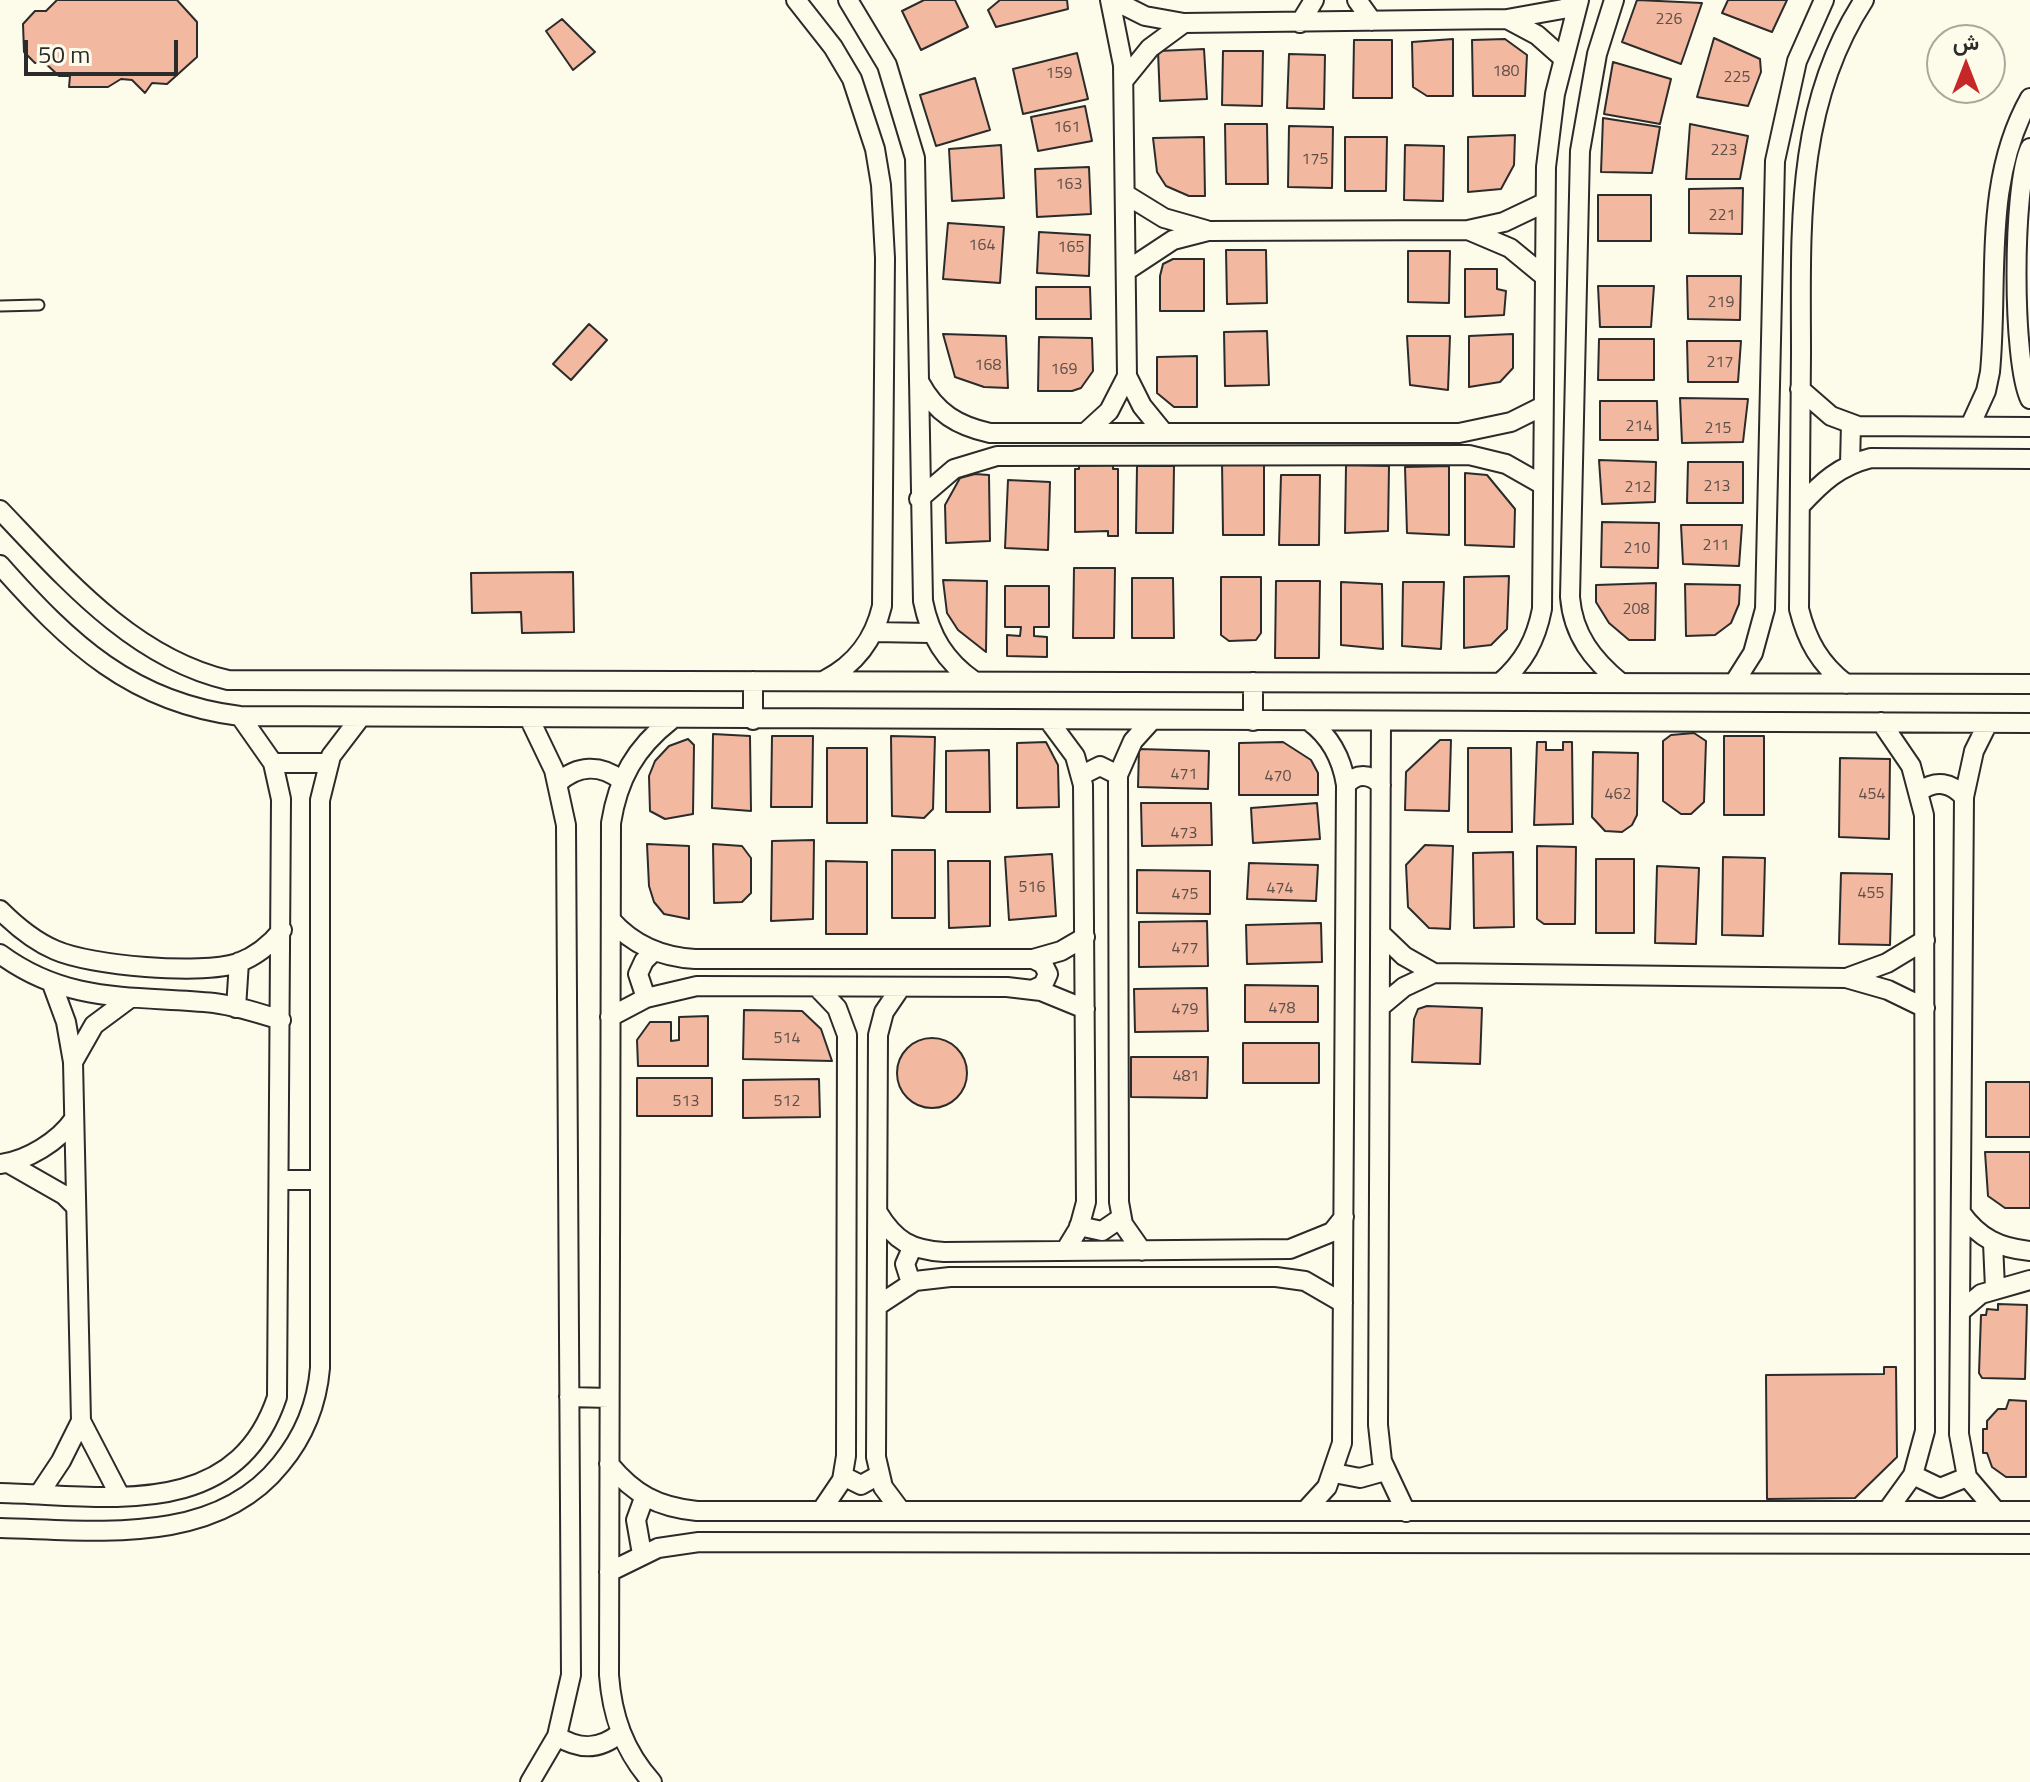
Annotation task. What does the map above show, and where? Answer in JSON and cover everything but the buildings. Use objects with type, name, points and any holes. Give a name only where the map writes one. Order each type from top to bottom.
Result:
[{"type":"street","points":[[796,0],[833,47],[852,79],[875,149],[881,185],[885,258],[883,593],[874,632],[858,656],[824,681]]},
{"type":"street","points":[[848,0],[892,78],[915,158],[922,589],[930,633],[953,665],[974,681]]},
{"type":"street","points":[[1112,0],[1145,16],[1184,23],[1507,19],[1563,9],[1579,1]]},
{"type":"street","points":[[1112,0],[1121,41],[1124,80],[1127,376],[1142,406],[1164,433]]},
{"type":"street","points":[[1300,23],[1314,0]]},
{"type":"street","points":[[1357,0],[1372,21]]},
{"type":"street","points":[[1614,0],[1597,54],[1580,151],[1571,609],[1588,649],[1621,683]]},
{"type":"street","points":[[1734,683],[1753,653],[1765,609],[1775,161],[1797,61],[1824,0]]},
{"type":"street","points":[[1846,684],[1820,659],[1810,644],[1799,609],[1805,163],[1811,127],[1833,58],[1864,0]]},
{"type":"street","points":[[1500,683],[1533,642],[1542,609],[1544,203],[1549,130],[1563,58],[1579,1]]},
{"type":"street","points":[[1507,19],[1537,35],[1563,58]]},
{"type":"street","points":[[1124,80],[1150,48],[1184,23]]},
{"type":"street","points":[[1970,426],[1986,391],[1991,360],[1998,188],[2010,139],[2030,98]]},
{"type":"street","points":[[2030,148],[2019,361],[2030,399]]},
{"type":"street","points":[[1125,194],[1164,218],[1208,231]]},
{"type":"street","points":[[1126,271],[1164,244],[1208,231],[1468,230],[1504,222],[1544,203]]},
{"type":"street","points":[[1468,230],[1510,248],[1544,276]]},
{"type":"street","points":[[1544,360],[1575,361]]},
{"type":"street","points":[[1991,360],[2019,361]]},
{"type":"street","points":[[1085,433],[1109,411],[1127,376]]},
{"type":"street","points":[[920,383],[935,407],[972,429],[990,433],[1459,433],[1502,425],[1543,406]]},
{"type":"street","points":[[1800,389],[1819,408],[1851,424],[2030,427]]},
{"type":"street","points":[[1850,464],[1851,424]]},
{"type":"street","points":[[919,499],[954,469],[997,456],[1469,455],[1506,464],[1543,485]]},
{"type":"street","points":[[1800,506],[1827,477],[1850,464],[1871,458],[2030,459]]},
{"type":"street","points":[[0,510],[134,638],[179,665],[228,680],[2030,684]]},
{"type":"street","points":[[0,565],[83,649],[117,676],[177,704],[240,716],[530,720],[2030,723]]},
{"type":"street","points":[[1542,609],[1571,609]]},
{"type":"street","points":[[1765,609],[1799,609]]},
{"type":"street","points":[[874,632],[930,633]]},
{"type":"street","points":[[753,681],[753,720]]},
{"type":"street","points":[[1253,682],[1253,721]]},
{"type":"street","points":[[240,716],[273,763],[281,799],[277,1397],[270,1418],[243,1456],[207,1480],[164,1494],[3,1493],[3,1528],[139,1528],[187,1523],[246,1497],[277,1469],[302,1433],[318,1382],[320,800],[328,763],[339,743],[360,718]]},
{"type":"street","points":[[530,720],[544,744],[558,783],[566,825],[571,1675],[557,1736],[530,1782]]},
{"type":"street","points":[[652,1782],[620,1733],[611,1701],[609,1675],[611,823],[621,780],[642,747],[671,720]]},
{"type":"street","points":[[1142,1251],[1128,1234],[1121,1218],[1118,775],[1133,741],[1152,720]]},
{"type":"street","points":[[1049,721],[1068,743],[1082,775],[1086,1202],[1079,1226],[1065,1251]]},
{"type":"street","points":[[1306,1510],[1334,1473],[1342,1443],[1346,785],[1344,770],[1330,742],[1309,721]]},
{"type":"street","points":[[1381,721],[1378,1425],[1385,1471],[1406,1512]]},
{"type":"street","points":[[1881,722],[1903,750],[1920,791],[1924,815],[1925,940],[1925,1431],[1913,1475],[1887,1511]]},
{"type":"street","points":[[1988,723],[1974,751],[1964,797],[1959,1434],[1967,1477],[1984,1502],[1996,1511]]},
{"type":"street","points":[[273,763],[328,763]]},
{"type":"street","points":[[1082,775],[1100,766],[1118,775]]},
{"type":"street","points":[[558,783],[585,768],[605,770],[621,780]]},
{"type":"street","points":[[1346,785],[1357,776],[1365,775],[1381,785]]},
{"type":"street","points":[[1920,791],[1941,783],[1954,787],[1964,797]]},
{"type":"street","points":[[0,910],[33,938],[77,958],[153,966],[211,967],[239,962],[263,949],[282,930]]},
{"type":"street","points":[[611,920],[630,938],[654,951],[695,959],[1033,959],[1061,951],[1085,937]]},
{"type":"street","points":[[1380,933],[1404,956],[1434,973]]},
{"type":"street","points":[[1846,978],[1887,963],[1925,940]]},
{"type":"street","points":[[646,998],[638,974],[644,961],[654,951]]},
{"type":"street","points":[[0,954],[52,984],[82,993],[236,1008],[281,1020]]},
{"type":"street","points":[[1032,990],[1043,985],[1048,974],[1043,964],[1033,959]]},
{"type":"street","points":[[236,1008],[239,962]]},
{"type":"street","points":[[1380,1007],[1404,987],[1434,973],[1846,978],[1888,990],[1925,1008]]},
{"type":"street","points":[[52,984],[66,1022],[73,1062],[81,1421],[120,1496]]},
{"type":"street","points":[[610,1017],[646,998],[697,986],[1032,990],[1085,1009]]},
{"type":"street","points":[[817,987],[837,1008],[847,1035],[846,1456],[843,1476],[821,1511]]},
{"type":"street","points":[[901,987],[884,1012],[878,1035],[877,1211],[879,1475],[888,1495],[901,1511]]},
{"type":"street","points":[[73,1062],[94,1025],[129,999]]},
{"type":"street","points":[[847,1035],[865,1030],[878,1035]]},
{"type":"street","points":[[4,1164],[64,1133],[74,1119]]},
{"type":"street","points":[[4,1164],[64,1195],[76,1207]]},
{"type":"street","points":[[280,1180],[320,1180]]},
{"type":"street","points":[[877,1211],[899,1241],[912,1248],[944,1252],[1290,1249],[1319,1240],[1332,1232],[1344,1217]]},
{"type":"street","points":[[1961,1213],[1980,1236],[1993,1243],[2030,1251]]},
{"type":"street","points":[[1079,1226],[1102,1231],[1121,1218]]},
{"type":"street","points":[[1993,1243],[1995,1288]]},
{"type":"street","points":[[911,1283],[905,1264],[912,1248]]},
{"type":"street","points":[[1290,1249],[1298,1266],[1291,1278]]},
{"type":"street","points":[[877,1306],[911,1283],[950,1277],[1291,1278],[1319,1287],[1343,1303]]},
{"type":"street","points":[[1960,1312],[1981,1294],[2030,1280]]},
{"type":"street","points":[[569,1397],[609,1398]]},
{"type":"street","points":[[39,1494],[61,1461],[81,1421]]},
{"type":"street","points":[[609,1464],[644,1498],[661,1505],[697,1511],[2030,1511]]},
{"type":"street","points":[[1334,1473],[1360,1478],[1385,1471]]},
{"type":"street","points":[[843,1476],[861,1485],[879,1475]]},
{"type":"street","points":[[1913,1475],[1940,1488],[1959,1484],[1967,1477]]},
{"type":"street","points":[[642,1554],[636,1520],[644,1498]]},
{"type":"street","points":[[1162,1543],[1163,1511]]},
{"type":"street","points":[[609,1572],[642,1554],[699,1542],[2030,1544]]},
{"type":"street","points":[[557,1736],[584,1747],[604,1743],[620,1733]]},
{"type":"lane","points":[[0,306],[39,305]]}]
